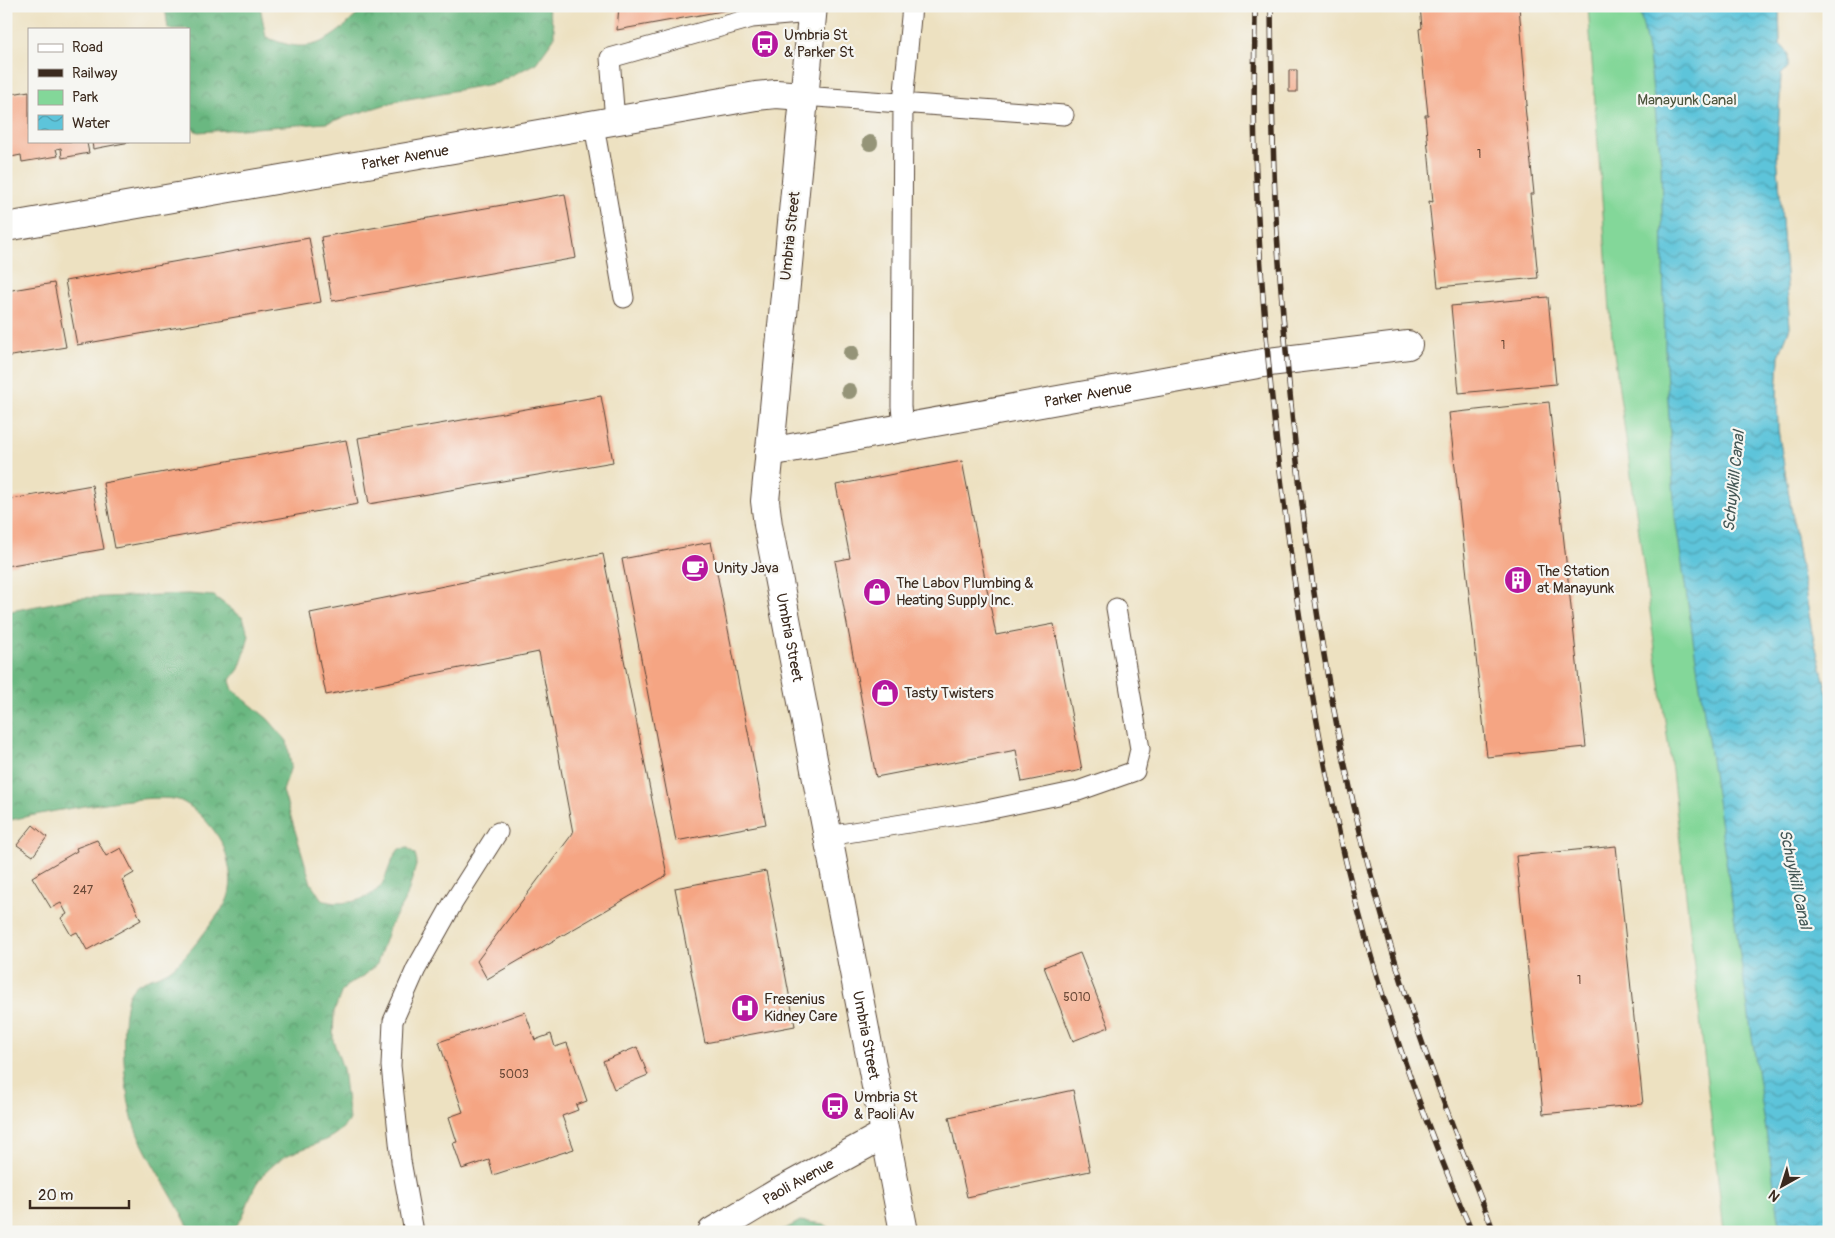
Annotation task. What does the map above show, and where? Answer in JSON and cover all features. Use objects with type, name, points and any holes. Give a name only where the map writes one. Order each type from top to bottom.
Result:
[{"type":"street","name":"Umbria Street","points":[[813,10],[803,96],[765,501],[768,525],[904,1232]]},
{"type":"street","name":"Parker Avenue","points":[[6,227],[756,96],[776,94],[803,96]]},
{"type":"street","name":"Parker Avenue","points":[[769,452],[973,417],[1269,362],[1408,345]]},
{"type":"street","name":"Paoli Avenue","points":[[712,1232],[779,1192],[886,1134]]},
{"type":"lane","points":[[903,428],[901,406],[903,102],[912,6]]},
{"type":"lane","points":[[624,298],[604,123],[610,58],[752,18],[813,10]]},
{"type":"lane","points":[[803,96],[1064,115]]},
{"type":"lane","points":[[828,836],[977,812],[1078,791],[1135,771],[1140,749],[1116,608]]},
{"type":"lane","points":[[414,1232],[401,1161],[392,1074],[390,1044],[393,1021],[416,969],[453,903],[498,832]]},
{"type":"green space","points":[[165,6],[260,6],[266,37],[288,45],[307,46],[316,44],[335,34],[365,6],[547,6],[554,28],[554,38],[536,63],[497,83],[397,101],[326,123],[198,132],[190,128],[190,28],[168,28]]},
{"type":"green space","name":"Manayunk Canal","points":[[1588,6],[1779,6],[1780,44],[1788,53],[1788,67],[1781,75],[1777,154],[1790,327],[1779,356],[1778,430],[1812,632],[1829,700],[1829,1232],[1724,1232],[1672,771],[1612,338]]},
{"type":"green space","points":[[188,594],[214,596],[243,618],[249,635],[239,669],[230,681],[233,690],[268,719],[287,741],[291,766],[283,791],[311,883],[322,900],[338,903],[355,901],[371,895],[382,884],[399,849],[408,848],[415,854],[417,862],[407,896],[389,928],[377,964],[363,976],[346,986],[341,993],[334,1012],[333,1040],[343,1069],[349,1120],[329,1138],[294,1152],[272,1166],[254,1187],[245,1212],[236,1226],[229,1232],[194,1232],[187,1224],[138,1135],[129,1105],[124,1066],[125,1011],[131,991],[141,982],[166,972],[178,963],[226,902],[231,881],[229,866],[222,844],[213,830],[194,810],[181,801],[168,798],[96,804],[6,821],[6,612],[78,598]]},
{"type":"green space","points":[[800,1221],[824,1224],[836,1232],[780,1232]]},
{"type":"water","name":"Manayunk Canal","points":[[1639,6],[1779,6],[1780,44],[1788,53],[1788,67],[1781,75],[1777,154],[1790,327],[1779,356],[1778,430],[1812,632],[1829,700],[1829,1232],[1781,1232],[1675,517],[1665,352],[1661,162],[1649,56]]},
{"type":"building","points":[[619,6],[744,6],[744,7],[617,30]]},
{"type":"building","points":[[1420,6],[1519,6],[1527,105],[1525,106],[1534,194],[1530,194],[1538,278],[1438,287],[1429,201],[1433,202],[1425,115],[1428,115],[1419,29],[1422,28]]},
{"type":"building","points":[[1289,70],[1297,70],[1297,92],[1289,92]]},
{"type":"building","points":[[28,91],[28,142],[92,142],[87,143],[89,153],[62,158],[61,148],[56,149],[58,156],[22,162],[21,155],[6,158],[6,95]]},
{"type":"building","points":[[92,142],[130,142],[93,149]]},
{"type":"building","points":[[565,194],[576,258],[332,301],[321,237]]},
{"type":"building","points":[[309,238],[321,302],[77,345],[65,281]]},
{"type":"building","points":[[54,283],[66,347],[6,357],[6,291]]},
{"type":"building","points":[[1548,297],[1556,384],[1459,393],[1451,306]]},
{"type":"building","points":[[601,396],[613,462],[369,504],[358,438]]},
{"type":"building","name":"The Station at Manayunk","points":[[1549,402],[1586,747],[1487,757],[1449,413]]},
{"type":"building","points":[[346,440],[358,504],[115,548],[103,483]]},
{"type":"building","points":[[962,461],[996,635],[1054,624],[1082,770],[1022,782],[1016,750],[876,777],[835,561],[850,558],[836,485]]},
{"type":"building","points":[[92,485],[104,549],[6,566],[6,500]]},
{"type":"building","points":[[711,542],[766,824],[676,841],[622,559]]},
{"type":"building","points":[[603,554],[667,875],[487,979],[477,961],[573,833],[539,652],[326,695],[310,613]]},
{"type":"building","points":[[33,825],[47,837],[33,856],[17,845]]},
{"type":"building","points":[[97,840],[106,856],[121,848],[134,873],[122,880],[141,920],[87,950],[77,932],[71,935],[61,918],[67,914],[61,903],[51,908],[32,877],[77,851],[76,848]]},
{"type":"building","points":[[1616,846],[1643,1104],[1543,1114],[1516,856]]},
{"type":"building","points":[[766,871],[795,1026],[705,1043],[675,888]]},
{"type":"building","points":[[1080,953],[1109,1027],[1073,1041],[1044,967]]},
{"type":"building","points":[[525,1012],[535,1040],[551,1034],[555,1047],[567,1043],[587,1101],[576,1105],[578,1110],[562,1116],[574,1149],[493,1175],[489,1160],[462,1169],[453,1143],[457,1142],[449,1117],[463,1112],[439,1042]]},
{"type":"building","points":[[637,1047],[648,1075],[614,1089],[603,1061]]},
{"type":"building","points":[[1073,1090],[1090,1171],[967,1197],[949,1117]]},
{"type":"railway","points":[[1255,6],[1255,151],[1265,327],[1290,548],[1318,728],[1346,862],[1385,1004],[1417,1096],[1472,1232]]},
{"type":"railway","points":[[1271,6],[1274,177],[1284,323],[1302,503],[1329,683],[1346,772],[1367,860],[1391,947],[1427,1055],[1494,1232]]},
{"type":"place","name":"Umbria St & Parker St","points":[[765,44]]},
{"type":"place","name":"Unity Java","points":[[695,568]]},
{"type":"place","name":"The Station at Manayunk","points":[[1518,580]]},
{"type":"place","name":"The Labov Plumbing & Heating Supply Inc.","points":[[877,592]]},
{"type":"place","name":"Tasty Twisters","points":[[885,693]]},
{"type":"place","name":"Fresenius Kidney Care","points":[[745,1008]]},
{"type":"place","name":"Umbria St & Paoli Av","points":[[835,1106]]},
{"type":"water label","name":"Schuylkill Canal","points":[[1733,481]]},
{"type":"water label","name":"Schuylkill Canal","points":[[1796,879]]}]
